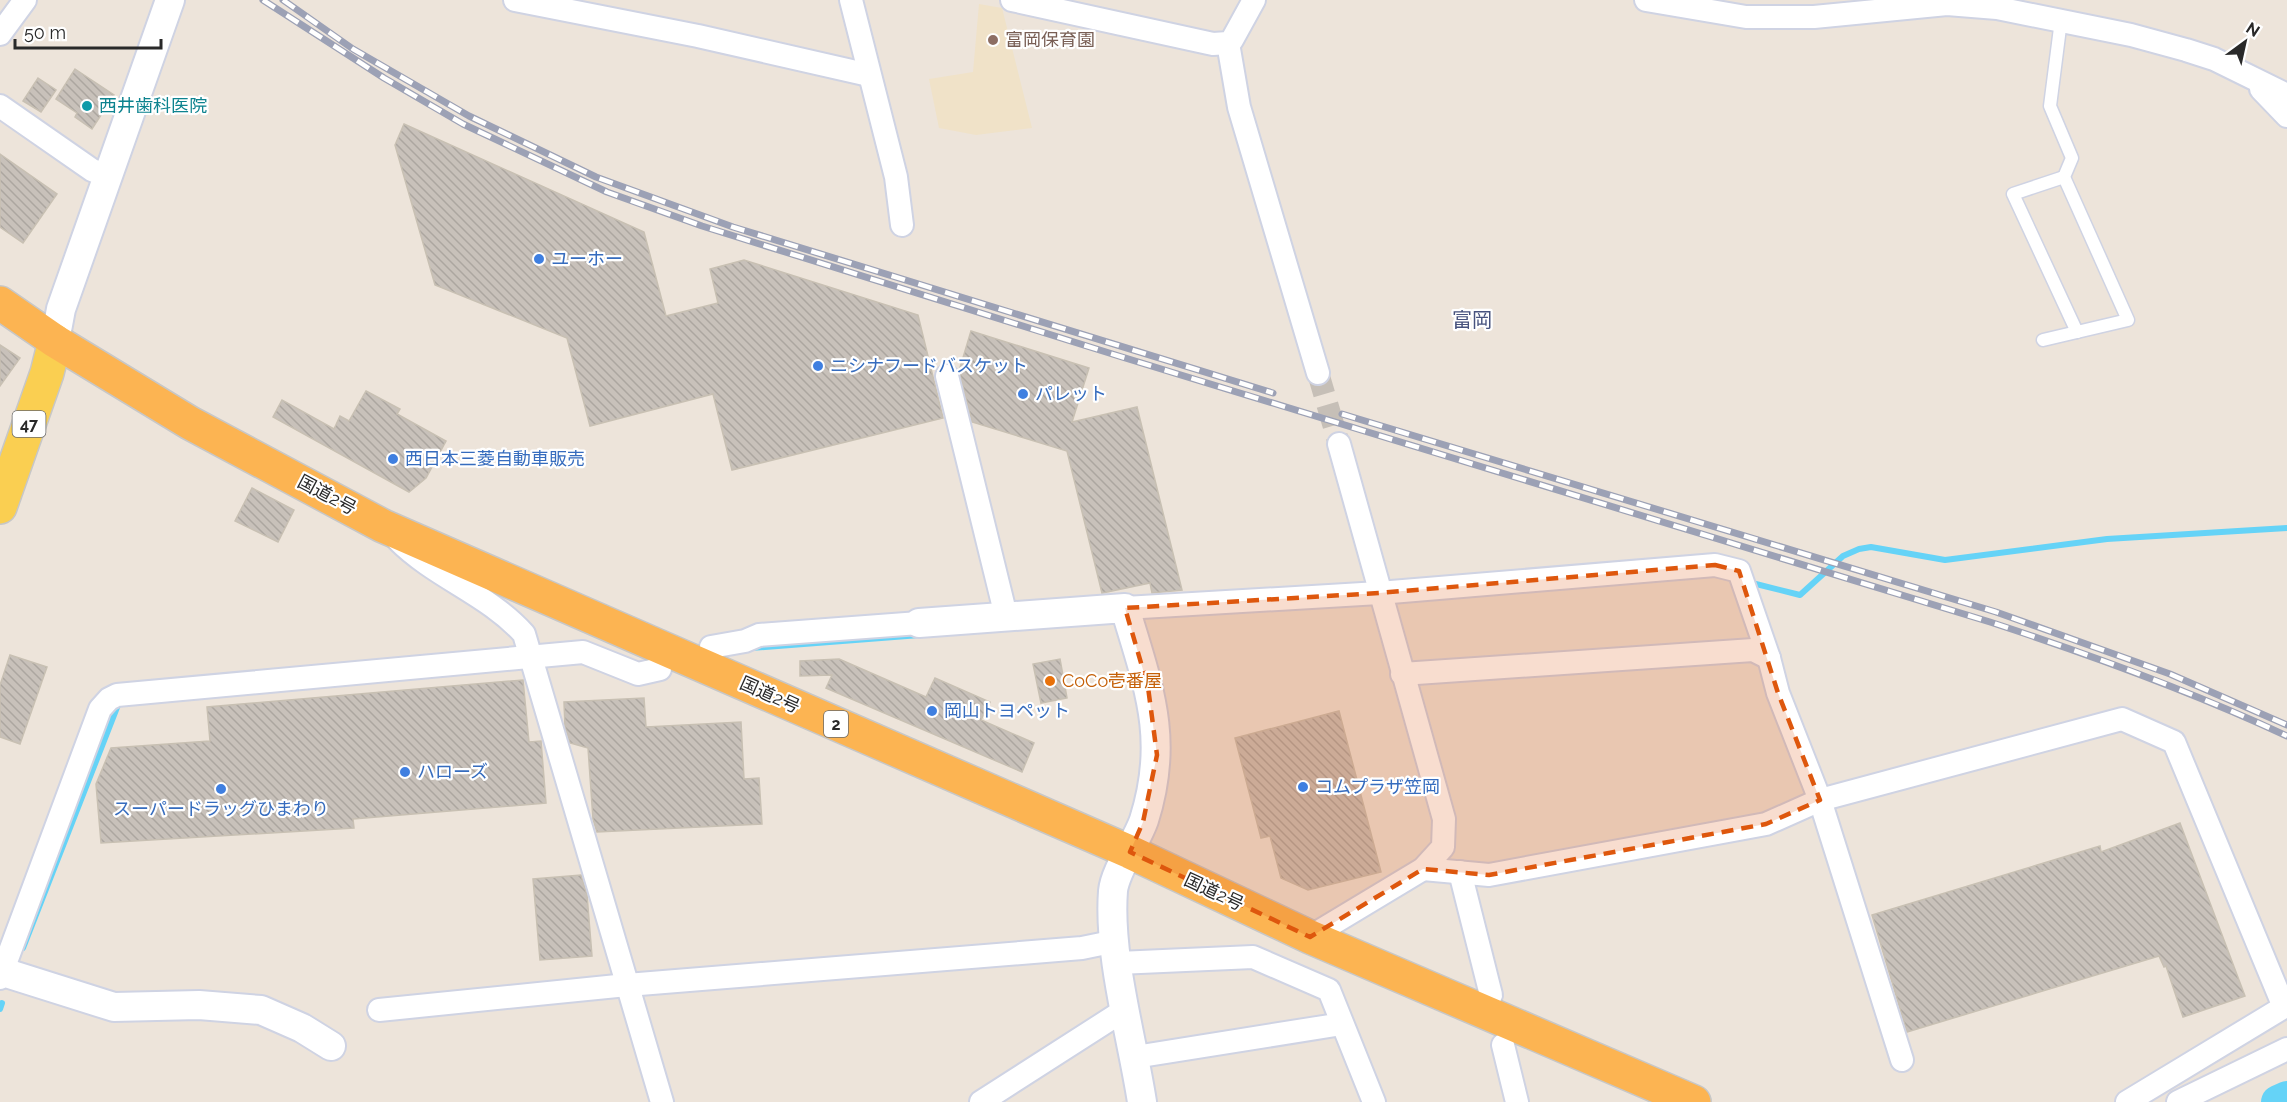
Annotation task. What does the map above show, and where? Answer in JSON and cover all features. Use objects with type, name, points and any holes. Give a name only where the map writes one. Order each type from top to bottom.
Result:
[{"type":"highway","name":"国道2号","points":[[0,303],[55,340],[190,423],[383,526],[1130,852],[1310,937],[1694,1102]]},
{"type":"main road","name":"47","points":[[2,495],[47,373],[55,340]]},
{"type":"street","points":[[0,34],[25,0]]},
{"type":"street","points":[[55,340],[61,309],[170,0]]},
{"type":"street","points":[[515,0],[698,36],[869,75]]},
{"type":"street","points":[[851,0],[896,177],[902,225]]},
{"type":"street","points":[[1012,0],[1213,44],[1228,43]]},
{"type":"street","points":[[1228,43],[1254,0]]},
{"type":"street","points":[[1646,0],[1746,16],[1814,17],[1947,4],[1997,8],[2061,20],[2186,50],[2241,72],[2287,95]]},
{"type":"street","points":[[1228,43],[1232,51],[1239,107],[1318,373]]},
{"type":"street","points":[[2241,72],[2276,102],[2287,116]]},
{"type":"street","points":[[0,106],[92,170],[109,177]]},
{"type":"street","points":[[947,376],[1006,616]]},
{"type":"street","points":[[1310,937],[1423,869],[1443,847],[1444,819],[1339,444]]},
{"type":"street","points":[[383,526],[415,557],[506,614],[524,634],[662,1102]]},
{"type":"street","points":[[711,647],[746,642],[759,635],[1006,616],[1125,608],[1381,599],[1715,565],[1739,571],[1769,658],[1778,693],[1820,800],[1902,1060]]},
{"type":"street","points":[[1125,608],[1148,687],[1155,721],[1157,755],[1143,822],[1113,889],[1117,952],[1142,1102]]},
{"type":"street","points":[[1402,674],[1753,650],[1769,658]]},
{"type":"street","points":[[332,1046],[302,1028],[261,1010],[199,1005],[114,1007],[1,973],[100,709],[109,699],[117,695],[532,663],[584,652],[638,674],[660,669]]},
{"type":"street","points":[[1423,869],[1488,875],[1766,824],[1820,800],[2122,719],[2174,742],[2283,1007],[2127,1102]]},
{"type":"street","points":[[1460,872],[1491,995]]},
{"type":"street","points":[[379,1010],[627,985],[1082,948],[1117,952],[1253,957],[1329,990],[1374,1102]]},
{"type":"street","points":[[981,1102],[1126,1009]]},
{"type":"street","points":[[1135,1057],[1342,1024]]},
{"type":"street","points":[[1503,1045],[1517,1102]]},
{"type":"street","points":[[2178,1102],[2287,1049]]},
{"type":"lane","points":[[2043,340],[2128,320],[2064,177],[2072,158],[2050,106],[2061,20]]},
{"type":"lane","points":[[2064,177],[2013,194],[2077,332]]},
{"type":"highlighted area","points":[[1715,565],[1739,571],[1778,693],[1820,800],[1766,824],[1489,875],[1423,869],[1310,937],[1130,852],[1143,822],[1157,755],[1148,687],[1125,608],[1379,593]]},
{"type":"shaded area","name":"富岡保育園","points":[[979,4],[1002,8],[1032,128],[976,135],[939,128],[929,79],[973,72]]},
{"type":"building","name":"西井歯科医院","points":[[75,69],[114,95],[92,129],[75,117],[77,113],[56,99]]},
{"type":"building","points":[[38,78],[56,90],[41,112],[23,101]]},
{"type":"building","points":[[404,124],[644,232],[666,316],[718,303],[710,269],[744,260],[918,315],[943,418],[732,470],[713,394],[590,426],[567,338],[435,285],[395,145]]},
{"type":"building","points":[[0,154],[57,194],[23,243],[0,227]]},
{"type":"building","points":[[971,331],[1089,368],[1072,422],[1137,407],[1182,590],[1152,593],[1150,583],[1102,593],[1067,451],[972,422],[959,371]]},
{"type":"building","points":[[0,345],[20,358],[0,386]]},
{"type":"building","name":"西日本三菱自動車販売","points":[[366,391],[400,409],[397,414],[446,441],[426,478],[409,492],[273,417],[282,400],[334,429],[340,416],[349,421]]},
{"type":"building","points":[[252,488],[294,510],[278,542],[235,521]]},
{"type":"building","points":[[10,655],[47,667],[20,744],[0,737],[0,685]]},
{"type":"building","name":"岡山トヨペット","points":[[839,659],[926,697],[935,678],[990,702],[981,720],[1034,743],[1022,772],[826,688],[832,675],[800,676],[800,661]]},
{"type":"building","name":"CoCo壱番屋","points":[[1060,659],[1067,698],[1041,703],[1033,664]]},
{"type":"building","name":"ハローズ","points":[[523,680],[529,742],[541,741],[546,803],[353,819],[354,828],[101,843],[96,784],[111,748],[210,741],[207,707]]},
{"type":"building","points":[[644,698],[646,727],[741,722],[744,779],[759,778],[762,824],[597,832],[593,819],[588,748],[570,743],[565,727],[564,702]]},
{"type":"building","name":"コムプラザ笠岡","points":[[1339,711],[1381,872],[1308,890],[1281,878],[1270,836],[1261,838],[1235,738]]},
{"type":"building","points":[[2180,823],[2245,996],[2183,1017],[2166,966],[2164,967],[2159,956],[1907,1032],[1872,915],[2100,846],[2101,852]]},
{"type":"building","points":[[581,875],[587,895],[592,956],[540,960],[533,879]]},
{"type":"waterway","points":[[1748,582],[1800,595],[1843,556],[1871,547],[1945,560],[2107,539],[2287,528]]},
{"type":"waterway","points":[[751,648],[920,635]]},
{"type":"waterway","points":[[23,948],[118,705],[121,704]]},
{"type":"waterway","points":[[0,1009],[2,1003]]},
{"type":"waterway","points":[[2278,1102],[2287,1098]]},
{"type":"tunnel","points":[[1318,373],[1339,444]]},
{"type":"railway","points":[[263,0],[384,78],[463,124],[607,192],[702,226],[1122,357],[1990,622],[2140,674],[2287,736]]},
{"type":"railway","points":[[283,0],[353,49],[469,116],[596,177],[733,227],[1273,393]]},
{"type":"railway","points":[[1342,414],[1996,612],[2170,674],[2287,725]]},
{"type":"place","name":"富岡保育園","points":[[993,40]]},
{"type":"place","name":"西井歯科医院","points":[[87,106]]},
{"type":"place","name":"ユーホー","points":[[539,259]]},
{"type":"place","name":"ニシナフードバスケット","points":[[818,366]]},
{"type":"place","name":"パレット","points":[[1023,394]]},
{"type":"place","name":"西日本三菱自動車販売","points":[[393,459]]},
{"type":"place","name":"CoCo壱番屋","points":[[1050,681]]},
{"type":"place","name":"岡山トヨペット","points":[[932,711]]},
{"type":"place","name":"ハローズ","points":[[405,772]]},
{"type":"place","name":"コムプラザ笠岡","points":[[1303,787]]},
{"type":"place","name":"スーパードラッグひまわり","points":[[221,789]]},
{"type":"district","name":"富岡","points":[[1472,320]]}]
